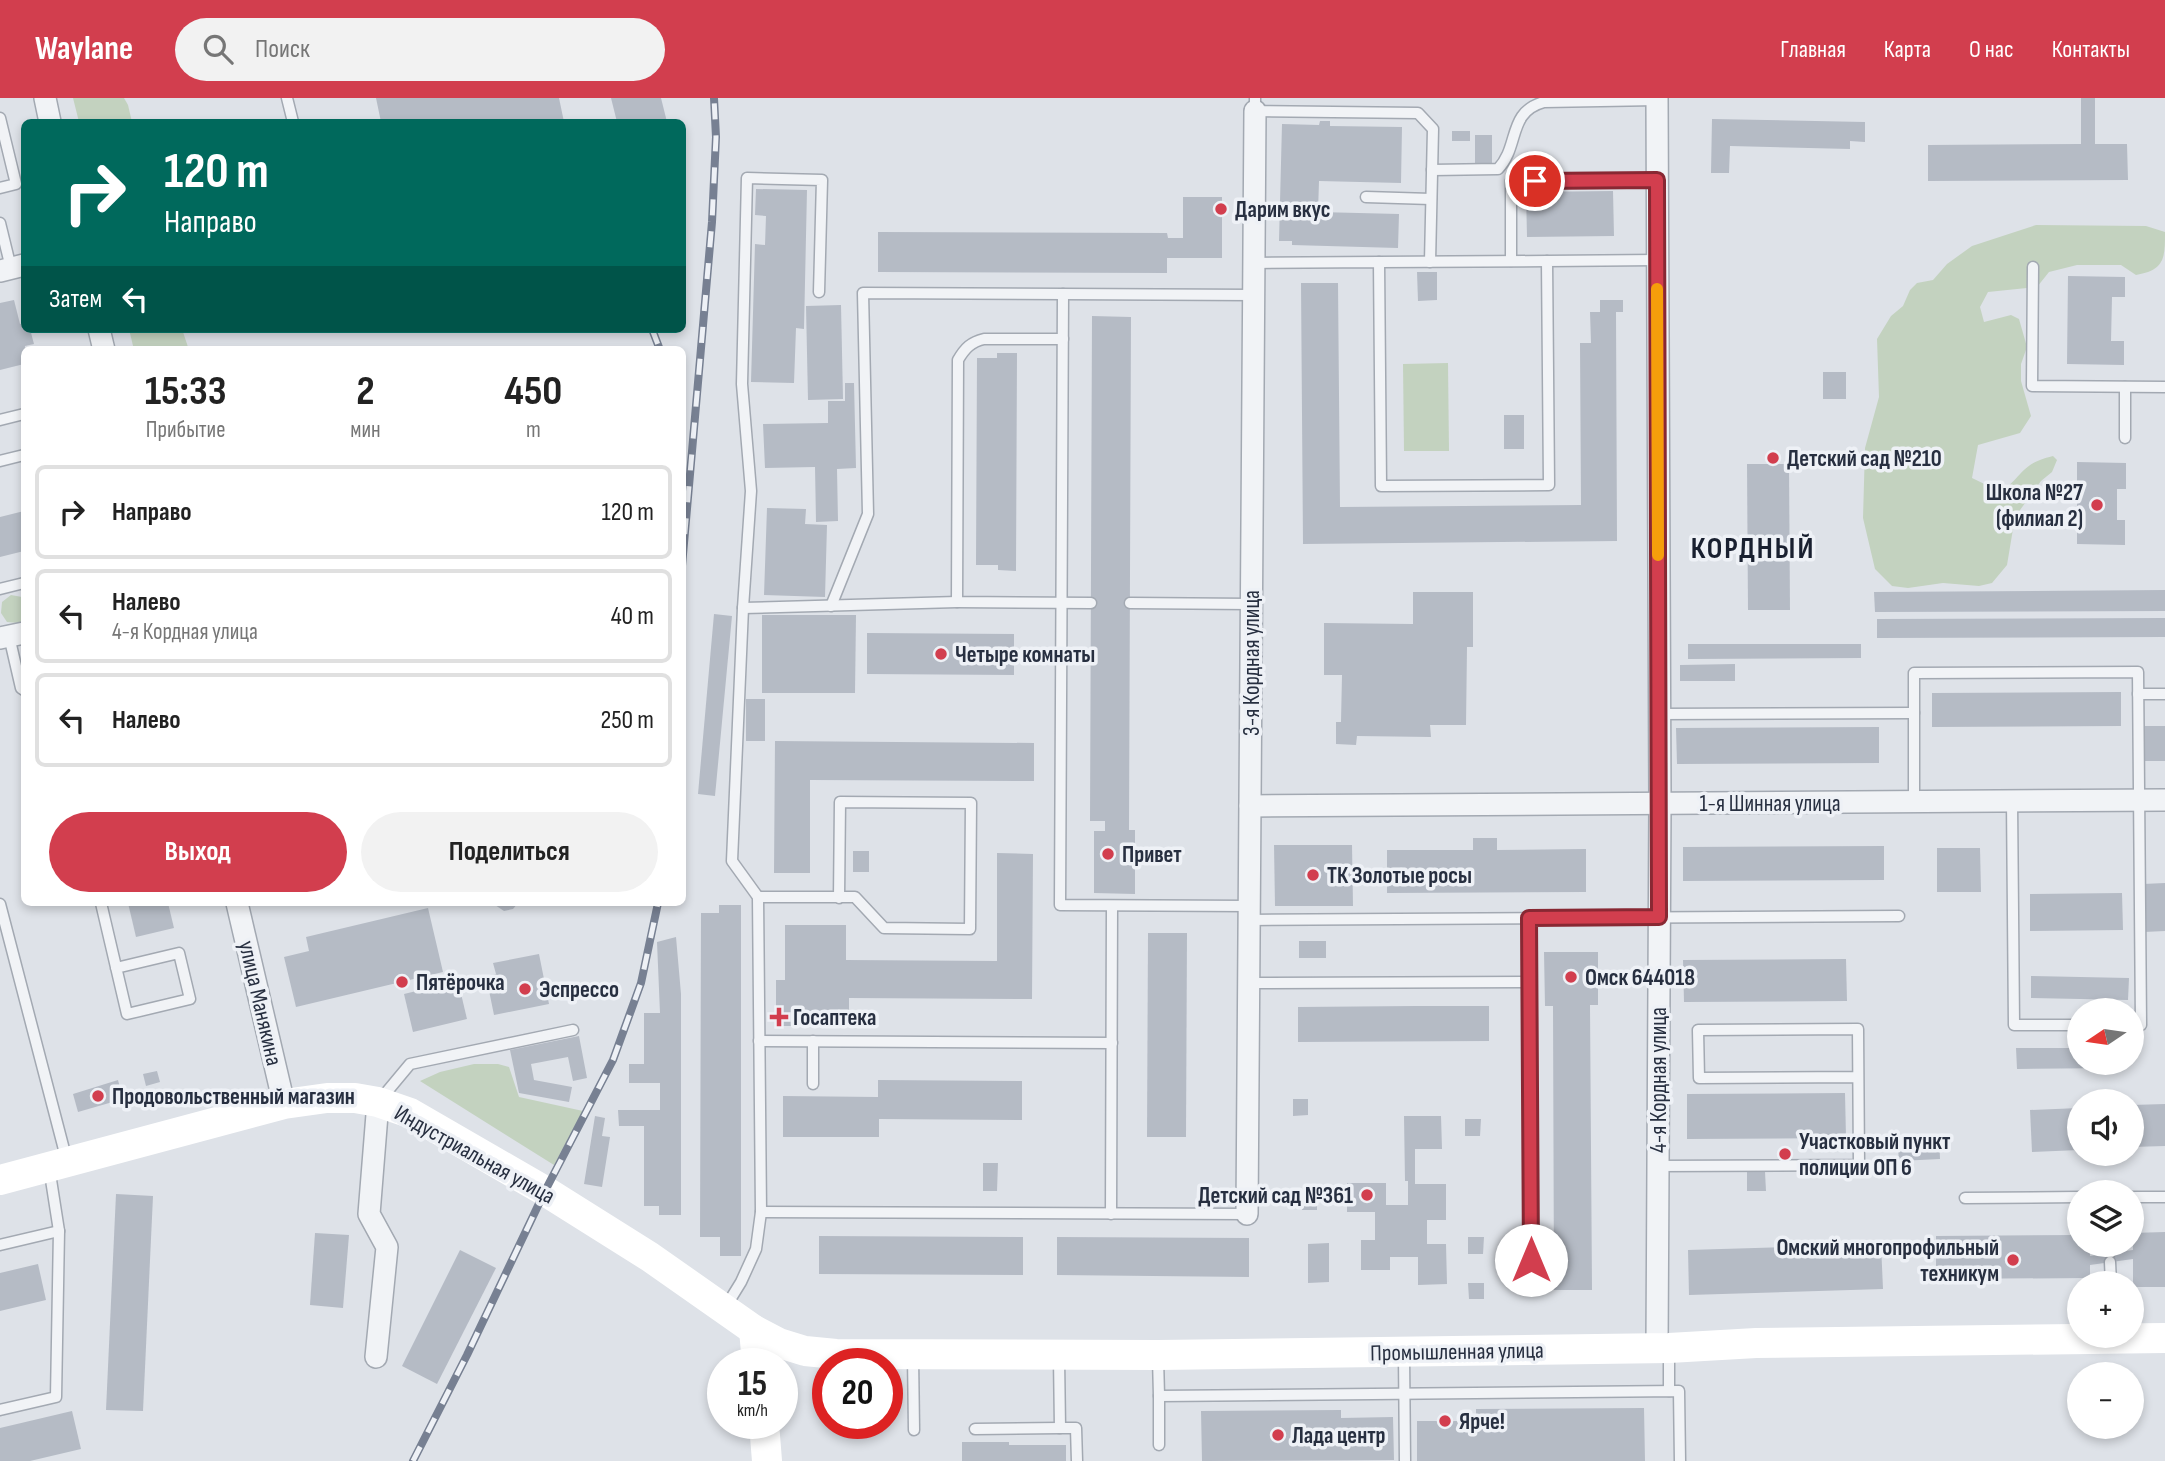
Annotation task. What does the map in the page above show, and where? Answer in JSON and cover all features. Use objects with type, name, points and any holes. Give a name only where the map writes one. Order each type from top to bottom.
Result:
[{"type":"main road","name":"Индустриальная улица","points":[[0,1180],[284,1104],[315,1099],[355,1098],[378,1102],[410,1112],[534,1184],[650,1257],[754,1331]]},
{"type":"main road","name":"Промышленная улица","points":[[754,1331],[779,1343],[805,1350],[836,1354],[913,1356],[1663,1348],[1756,1343],[2067,1338]]},
{"type":"main road","points":[[754,1331],[756,1348]]},
{"type":"main road","name":"Промышленная улица","points":[[2144,1338],[2165,1338]]},
{"type":"main road","points":[[765,1439],[767,1461]]},
{"type":"street","points":[[45,98],[49,119]]},
{"type":"street","name":"4-я Кордная улица","points":[[1657,99],[1660,803],[1658,1166],[1663,1348]]},
{"type":"street","name":"3-я Кордная улица","points":[[1247,1214],[1255,105]]},
{"type":"street","name":"1-я Шинная улица","points":[[1250,806],[2165,800]]},
{"type":"street","name":"улица Манякина","points":[[238,906],[284,1104]]},
{"type":"street","points":[[376,1357],[387,1247],[369,1213],[378,1102]]},
{"type":"lane","points":[[287,98],[292,119]]},
{"type":"lane","points":[[1432,170],[1498,169],[1507,160],[1521,114],[1544,100],[1657,99]]},
{"type":"lane","points":[[1255,105],[1418,113],[1433,129],[1430,262]]},
{"type":"lane","points":[[0,118],[16,184],[0,188]]},
{"type":"lane","points":[[725,1308],[756,1249],[761,1212],[758,897],[732,861],[751,491],[742,384],[747,178],[822,180],[819,292]]},
{"type":"lane","points":[[1511,261],[1511,181],[1657,180],[1657,186]]},
{"type":"lane","points":[[1366,197],[1432,199]]},
{"type":"lane","points":[[0,223],[12,268]]},
{"type":"lane","points":[[1254,263],[1657,260]]},
{"type":"lane","points":[[1379,262],[1381,486],[1549,485],[1547,261]]},
{"type":"lane","points":[[2033,267],[2032,386],[2165,387]]},
{"type":"lane","points":[[831,606],[869,514],[863,293],[1253,295]]},
{"type":"lane","points":[[1063,294],[1060,905],[1112,905],[1249,913],[1529,918],[1899,916]]},
{"type":"lane","points":[[957,602],[958,360],[973,342],[984,339],[1063,339]]},
{"type":"lane","points":[[2125,438],[2126,387]]},
{"type":"lane","points":[[0,420],[21,415]]},
{"type":"lane","points":[[0,461],[21,456]]},
{"type":"lane","points":[[0,589],[21,584]]},
{"type":"lane","points":[[743,608],[957,602],[1091,603]]},
{"type":"lane","points":[[1130,603],[1251,604]]},
{"type":"lane","points":[[7,634],[21,688]]},
{"type":"lane","points":[[1914,802],[1914,673],[2138,672],[2141,998]]},
{"type":"lane","points":[[2138,694],[2165,694]]},
{"type":"lane","points":[[1659,714],[1914,713]]},
{"type":"lane","points":[[2012,801],[2014,1025],[2067,1025]]},
{"type":"lane","points":[[758,897],[839,898],[855,897],[884,928],[970,929],[971,803],[840,802],[839,898]]},
{"type":"lane","points":[[0,904],[58,1163],[59,1231],[56,1397],[0,1410]]},
{"type":"lane","points":[[1111,1214],[1112,905]]},
{"type":"lane","points":[[102,906],[116,968],[127,1014],[190,999],[179,953],[116,968]]},
{"type":"lane","points":[[1529,918],[1531,1288]]},
{"type":"lane","points":[[1249,983],[1530,982]]},
{"type":"lane","points":[[1658,1166],[1859,1165],[1858,1029],[1698,1030],[1699,1078],[1858,1077]]},
{"type":"lane","points":[[378,1102],[410,1064],[573,1030]]},
{"type":"lane","points":[[759,1041],[1112,1043]]},
{"type":"lane","points":[[813,1041],[813,1084]]},
{"type":"lane","points":[[2144,1197],[2165,1197]]},
{"type":"lane","points":[[1965,1198],[2067,1198]]},
{"type":"lane","points":[[761,1212],[1247,1214]]},
{"type":"lane","points":[[0,1245],[59,1231]]},
{"type":"lane","points":[[1663,1348],[1670,1391]]},
{"type":"lane","points":[[1404,1352],[1405,1461]]},
{"type":"lane","points":[[1059,1355],[1060,1428]]},
{"type":"lane","points":[[1158,1355],[1159,1445]]},
{"type":"lane","points":[[913,1356],[914,1430]]},
{"type":"lane","points":[[1159,1396],[1679,1391],[1680,1461]]},
{"type":"lane","points":[[975,1429],[1076,1428],[1077,1461]]},
{"type":"green space","points":[[73,98],[124,98],[131,119],[78,119]]},
{"type":"green space","points":[[2036,225],[2146,226],[2165,232],[2165,249],[2158,266],[2146,273],[2136,275],[2121,265],[2077,265],[2049,272],[2037,287],[1988,292],[1980,307],[1984,322],[2011,315],[2019,319],[2027,347],[2021,364],[2021,381],[2031,416],[2020,433],[1978,445],[1972,478],[2001,492],[2034,462],[2053,456],[2057,460],[2052,472],[2041,481],[2015,517],[2007,565],[1992,583],[1979,586],[1943,583],[1908,588],[1892,586],[1875,569],[1863,518],[1865,448],[1879,397],[1877,339],[1917,283],[1933,280],[1947,264],[1972,246]]},
{"type":"green space","points":[[130,333],[183,333],[188,346],[133,346]]},
{"type":"green space","points":[[1448,363],[1449,451],[1404,451],[1403,364]]},
{"type":"green space","points":[[11,595],[21,597],[21,622],[7,622],[1,613],[2,602]]},
{"type":"green space","points":[[474,1064],[509,1067],[519,1097],[583,1111],[554,1165],[420,1081],[440,1072]]},
{"type":"building","points":[[376,98],[559,98],[563,119],[380,119]]},
{"type":"building","points":[[611,98],[661,98],[666,119],[616,119]]},
{"type":"building","points":[[2081,98],[2095,98],[2095,144],[2127,144],[2128,180],[1928,181],[1928,145],[2081,144]]},
{"type":"building","points":[[1712,119],[1865,122],[1865,142],[1850,141],[1850,149],[1730,146],[1729,173],[1711,173]]},
{"type":"building","points":[[1320,121],[1330,121],[1330,126],[1402,127],[1401,183],[1319,181],[1318,212],[1399,214],[1398,248],[1292,245],[1292,241],[1279,241],[1282,124],[1319,125]]},
{"type":"building","points":[[1452,131],[1470,131],[1470,141],[1452,141]]},
{"type":"building","points":[[1475,135],[1492,135],[1492,164],[1475,164]]},
{"type":"building","points":[[756,189],[807,190],[804,329],[796,328],[794,383],[751,382],[755,244],[765,245],[766,216],[755,215]]},
{"type":"building","points":[[1613,191],[1614,236],[1527,237],[1526,192]]},
{"type":"building","points":[[1183,197],[1222,197],[1222,258],[1167,258],[1167,273],[878,272],[878,232],[1167,233],[1168,238],[1183,238]]},
{"type":"building","points":[[1417,272],[1437,272],[1437,300],[1418,301]]},
{"type":"building","points":[[2068,276],[2125,277],[2125,297],[2112,297],[2111,341],[2124,341],[2124,365],[2067,364]]},
{"type":"building","points":[[1301,283],[1338,283],[1340,507],[1581,505],[1580,343],[1591,343],[1590,312],[1600,312],[1600,300],[1623,300],[1623,312],[1616,312],[1617,541],[1303,544]]},
{"type":"building","points":[[14,300],[21,333],[31,333],[34,344],[21,346],[21,365],[0,370],[0,303]]},
{"type":"building","points":[[841,305],[843,399],[808,400],[806,306]]},
{"type":"building","points":[[1092,316],[1131,317],[1129,830],[1135,830],[1135,894],[1094,893],[1094,831],[1105,831],[1105,821],[1090,821]]},
{"type":"building","points":[[997,353],[1017,353],[1016,571],[998,570],[998,565],[976,565],[977,358],[997,358]]},
{"type":"building","points":[[1823,372],[1846,372],[1846,399],[1823,399]]},
{"type":"building","points":[[845,383],[854,383],[856,468],[837,469],[838,521],[816,522],[815,467],[765,468],[763,424],[828,423],[828,401],[845,401]]},
{"type":"building","points":[[1504,415],[1524,415],[1524,449],[1504,449]]},
{"type":"building","name":"Школа №27 (филиал 2)","points":[[2077,462],[2126,463],[2126,489],[2117,489],[2117,520],[2125,520],[2125,545],[2077,544]]},
{"type":"building","points":[[1747,464],[1789,464],[1790,610],[1748,610]]},
{"type":"building","points":[[767,508],[806,509],[805,524],[827,525],[825,597],[764,595]]},
{"type":"building","points":[[21,512],[21,552],[0,557],[0,517]]},
{"type":"building","points":[[2165,590],[2165,611],[1875,612],[1874,592]]},
{"type":"building","points":[[1413,592],[1473,592],[1473,647],[1467,647],[1466,725],[1430,725],[1431,737],[1357,736],[1356,745],[1336,744],[1336,722],[1341,722],[1342,675],[1324,675],[1324,623],[1413,624]]},
{"type":"building","points":[[714,614],[732,616],[715,796],[698,794]]},
{"type":"building","points":[[762,615],[856,615],[855,693],[762,693]]},
{"type":"building","points":[[2165,618],[2165,637],[1877,638],[1877,619]]},
{"type":"building","name":"Четыре комнаты","points":[[867,633],[1014,634],[1014,675],[867,674]]},
{"type":"building","points":[[1688,644],[1861,644],[1861,658],[1688,659]]},
{"type":"building","points":[[1735,664],[1735,681],[1680,681],[1680,665]]},
{"type":"building","points":[[2121,692],[2121,726],[1932,727],[1932,693]]},
{"type":"building","points":[[746,699],[765,699],[765,741],[746,741]]},
{"type":"building","points":[[2145,726],[2165,726],[2165,761],[2145,761]]},
{"type":"building","points":[[1879,727],[1879,763],[1677,764],[1676,728]]},
{"type":"building","points":[[775,741],[1034,743],[1034,781],[810,780],[810,873],[774,873]]},
{"type":"building","points":[[1473,838],[1497,838],[1497,850],[1586,849],[1586,892],[1387,893],[1387,850],[1473,850]]},
{"type":"building","name":"ТК Золотые росы","points":[[1274,845],[1352,845],[1353,906],[1275,906]]},
{"type":"building","points":[[1884,846],[1884,880],[1683,881],[1683,847]]},
{"type":"building","points":[[1937,848],[1980,848],[1981,892],[1937,892]]},
{"type":"building","points":[[853,851],[869,851],[869,872],[853,872]]},
{"type":"building","points":[[997,853],[1033,854],[1032,999],[849,998],[849,1017],[804,1017],[804,1026],[776,1026],[776,980],[785,980],[785,925],[846,925],[846,960],[997,961]]},
{"type":"building","points":[[2165,883],[2165,931],[2144,932],[2143,884]]},
{"type":"building","points":[[2122,893],[2123,930],[2030,931],[2030,894]]},
{"type":"building","points":[[719,905],[741,905],[741,1256],[720,1256],[720,1237],[700,1237],[701,913],[719,913]]},
{"type":"building","points":[[129,906],[169,906],[174,928],[136,937]]},
{"type":"building","points":[[496,906],[516,906],[513,909],[504,911]]},
{"type":"building","points":[[428,908],[443,972],[296,1007],[284,957],[309,951],[306,937]]},
{"type":"building","points":[[1148,933],[1187,933],[1186,1137],[1147,1137]]},
{"type":"building","points":[[676,937],[681,994],[681,1215],[659,1215],[659,1206],[644,1206],[644,1126],[619,1126],[618,1110],[660,1110],[660,1083],[629,1083],[629,1064],[644,1064],[644,1013],[660,1013],[657,942]]},
{"type":"building","points":[[1299,941],[1326,941],[1326,958],[1299,958]]},
{"type":"building","points":[[1544,952],[1598,952],[1598,1005],[1590,1005],[1592,1290],[1554,1290],[1553,1006],[1545,1006]]},
{"type":"building","points":[[539,954],[549,1004],[494,1015],[486,976],[496,974],[493,963]]},
{"type":"building","points":[[1846,959],[1847,1001],[1684,1002],[1683,960]]},
{"type":"building","points":[[2031,976],[2129,978],[2128,998],[2031,998]]},
{"type":"building","points":[[458,981],[467,1019],[413,1032],[404,994]]},
{"type":"building","points":[[1489,1006],[1489,1041],[1298,1042],[1298,1007]]},
{"type":"building","points":[[579,1036],[587,1078],[573,1081],[568,1057],[531,1064],[534,1080],[572,1087],[569,1102],[519,1093],[510,1050]]},
{"type":"building","points":[[2016,1048],[2067,1048],[2067,1069],[2017,1069]]},
{"type":"building","points":[[157,1071],[160,1082],[146,1086],[143,1074]]},
{"type":"building","name":"Продовольственный магазин","points":[[118,1080],[123,1099],[78,1112],[73,1094]]},
{"type":"building","points":[[878,1080],[1022,1081],[1022,1120],[879,1119],[879,1137],[783,1137],[783,1096],[878,1097]]},
{"type":"building","points":[[1845,1093],[1846,1138],[1687,1139],[1687,1094]]},
{"type":"building","points":[[1293,1099],[1308,1099],[1308,1115],[1293,1116]]},
{"type":"building","points":[[2165,1104],[2165,1146],[2144,1147],[2144,1105]]},
{"type":"building","points":[[2067,1108],[2067,1151],[2032,1152],[2030,1110]]},
{"type":"building","points":[[595,1116],[605,1118],[602,1136],[610,1137],[602,1187],[584,1184]]},
{"type":"building","name":"Детский сад №361","points":[[1404,1116],[1441,1116],[1442,1149],[1415,1149],[1415,1184],[1446,1184],[1446,1220],[1427,1220],[1427,1244],[1446,1244],[1447,1284],[1418,1285],[1418,1257],[1390,1257],[1390,1270],[1361,1270],[1361,1240],[1375,1240],[1375,1212],[1347,1212],[1347,1183],[1386,1183],[1386,1205],[1408,1205]]},
{"type":"building","points":[[1465,1119],[1481,1119],[1480,1136],[1465,1136]]},
{"type":"building","points":[[1939,1134],[1940,1159],[1899,1161],[1897,1135]]},
{"type":"building","points":[[983,1163],[998,1163],[997,1191],[983,1191]]},
{"type":"building","points":[[1747,1172],[1765,1172],[1766,1191],[1747,1191]]},
{"type":"building","points":[[1302,1193],[1317,1193],[1317,1210],[1302,1210]]},
{"type":"building","points":[[116,1194],[153,1196],[143,1411],[106,1410]]},
{"type":"building","name":"Омский многопрофильный техникум","points":[[2165,1232],[2165,1287],[2144,1287],[2144,1271],[2133,1271],[2133,1259],[2090,1265],[2090,1271],[2067,1271],[2067,1278],[1936,1279],[1936,1236],[2067,1235],[2067,1257],[2144,1257],[2144,1233]]},
{"type":"building","points":[[315,1233],[349,1235],[343,1308],[310,1305]]},
{"type":"building","points":[[819,1236],[1023,1237],[1023,1275],[819,1274]]},
{"type":"building","points":[[1057,1237],[1249,1238],[1249,1277],[1057,1275]]},
{"type":"building","points":[[1468,1237],[1484,1237],[1483,1254],[1468,1254]]},
{"type":"building","points":[[1329,1243],[1329,1282],[1308,1283],[1308,1244]]},
{"type":"building","points":[[1881,1244],[1883,1289],[1689,1295],[1688,1250]]},
{"type":"building","points":[[460,1250],[496,1268],[437,1384],[402,1366]]},
{"type":"building","points":[[38,1264],[46,1300],[0,1311],[0,1273]]},
{"type":"building","points":[[1468,1283],[1484,1283],[1484,1299],[1469,1299]]},
{"type":"building","points":[[1644,1408],[1645,1461],[1417,1461],[1417,1421],[1476,1421],[1476,1409]]},
{"type":"building","points":[[1341,1410],[1341,1418],[1393,1417],[1394,1460],[1202,1461],[1201,1411]]},
{"type":"building","points":[[72,1411],[81,1449],[30,1461],[0,1461],[0,1428]]},
{"type":"building","points":[[962,1442],[1066,1445],[1066,1461],[962,1461]]},
{"type":"railway","points":[[686,520],[712,222],[716,137],[714,98]]},
{"type":"railway","points":[[654,333],[658,346]]},
{"type":"railway","points":[[413,1461],[545,1191],[613,1060],[641,983],[657,906]]},
{"type":"slow traffic","points":[[1657,289],[1658,555]]},
{"type":"place","name":"Дарим вкус","points":[[1221,209]]},
{"type":"place","name":"Детский сад №210","points":[[1773,458]]},
{"type":"place","name":"Школа №27 (филиал 2)","points":[[2097,505]]},
{"type":"place","name":"Четыре комнаты","points":[[941,654]]},
{"type":"place","name":"Привет","points":[[1108,854]]},
{"type":"place","name":"ТК Золотые росы","points":[[1313,875]]},
{"type":"place","name":"Омск 644018","points":[[1571,977]]},
{"type":"place","name":"Пятёрочка","points":[[402,982]]},
{"type":"place","name":"Эспрессо","points":[[525,989]]},
{"type":"place","name":"Госаптека","points":[[779,1017]]},
{"type":"place","name":"Продовольственный магазин","points":[[98,1096]]},
{"type":"place","name":"Участковый пункт полиции ОП 6","points":[[1785,1154]]},
{"type":"place","name":"Детский сад №361","points":[[1367,1195]]},
{"type":"place","name":"Омский многопрофильный техникум","points":[[2013,1260]]},
{"type":"place","name":"Ярче!","points":[[1445,1421]]},
{"type":"place","name":"Лада центр","points":[[1278,1435]]},
{"type":"district","name":"КОРДНЫЙ","points":[[1753,548]]},
{"type":"route","points":[[1531,1260],[1529,918],[1659,917],[1660,803],[1657,180],[1535,181]]}]
